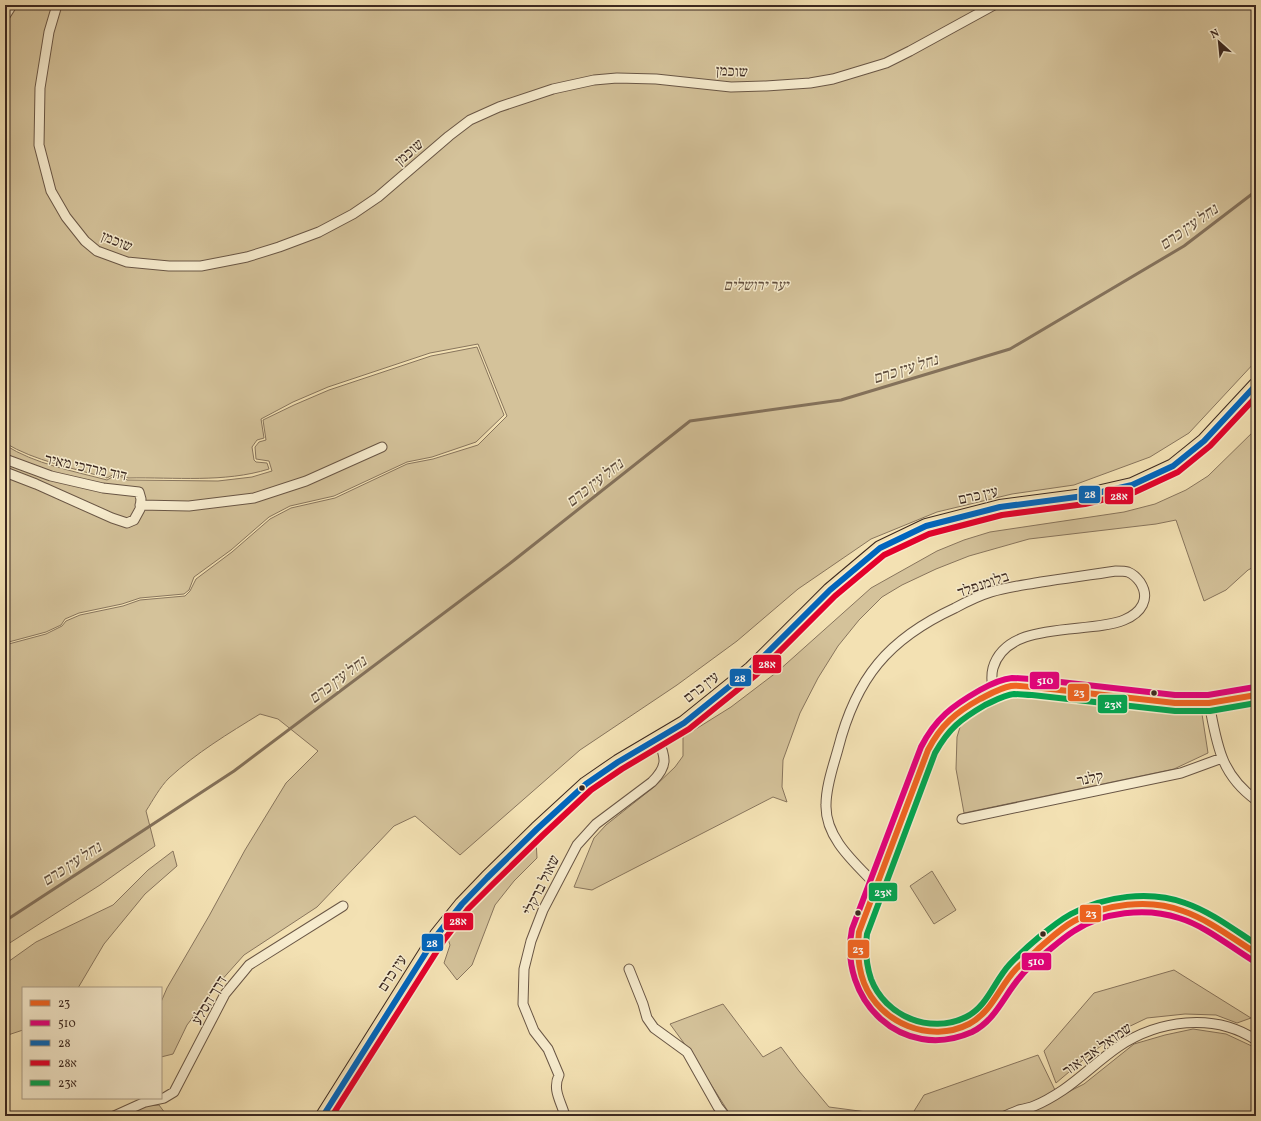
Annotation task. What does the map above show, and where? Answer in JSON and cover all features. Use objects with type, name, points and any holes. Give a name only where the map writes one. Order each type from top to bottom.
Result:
[{"type":"main road","name":"עין כרם","points":[[322,1116],[437,935],[462,904],[522,843],[586,784],[618,762],[684,723],[751,669],[830,590],[880,548],[926,526],[1000,507],[1084,496],[1132,485],[1173,466],[1204,441],[1256,385]]},
{"type":"street","points":[[5,16],[12,5]]},
{"type":"street","name":"שוכמן","points":[[57,5],[49,32],[40,88],[39,145],[51,191],[66,217],[85,241],[97,251],[127,262],[169,266],[201,266],[246,257],[280,247],[319,232],[353,214],[378,197],[449,136],[470,120],[499,107],[553,89],[594,80],[617,78],[656,79],[731,87],[810,83],[833,79],[886,63],[994,5]]},
{"type":"street","points":[[140,505],[190,506],[254,498],[306,481],[382,447]]},
{"type":"street","name":"דוד מרדכי מאיר","points":[[5,459],[51,476],[103,488],[139,492],[141,499],[140,508],[134,520],[127,523],[5,472]]},
{"type":"street","name":"בלומנפלד","points":[[876,885],[848,856],[835,837],[829,825],[826,806],[830,778],[846,721],[853,703],[873,668],[904,638],[922,626],[943,613],[991,592],[1015,586],[1116,571],[1128,572],[1136,578],[1143,587],[1145,597],[1142,606],[1134,615],[1123,620],[1107,624],[1027,636],[1005,648],[997,658],[992,670],[993,692]]},
{"type":"street","points":[[1256,695],[1209,703],[1175,703],[1012,686],[993,692],[958,712],[936,735],[928,750],[859,932],[857,947],[864,983],[871,998],[882,1011],[895,1022],[926,1032],[942,1032],[957,1029],[970,1024],[982,1016],[994,1004],[1016,968],[1070,923],[1103,910],[1126,905],[1170,907],[1187,912],[1256,953]]},
{"type":"street","points":[[1209,703],[1216,740],[1222,758],[1239,786],[1256,800]]},
{"type":"street","name":"שאול ברקלי","points":[[565,1116],[556,1089],[559,1075],[548,1049],[534,1031],[523,1004],[524,968],[531,941],[543,910],[577,845],[596,824],[652,782],[664,767],[664,754],[658,739]]},
{"type":"street","name":"קלנר","points":[[962,819],[1180,773],[1222,758]]},
{"type":"street","name":"דרך הסלע","points":[[162,1098],[174,1092],[226,994],[249,966],[343,906]]},
{"type":"street","points":[[629,969],[647,1018],[654,1028],[687,1052],[718,1107],[725,1116]]},
{"type":"street","name":"שמואל אבן אור","points":[[1005,1116],[1019,1110],[1032,1107],[1048,1099],[1063,1090],[1119,1047],[1139,1035],[1159,1027],[1181,1023],[1212,1024],[1248,1035],[1256,1040]]},
{"type":"street","name":"דרך הסלע","points":[[115,1115],[145,1102],[159,1099]]},
{"type":"green space","name":"יער ירושלים","points":[[5,5],[1256,5],[1256,361],[1189,433],[1150,457],[1074,485],[1012,494],[937,512],[871,539],[798,589],[737,641],[677,685],[580,750],[460,855],[415,816],[394,826],[317,907],[244,955],[219,983],[187,1025],[173,1054],[162,1057],[162,1000],[167,988],[245,850],[286,783],[318,751],[278,719],[260,714],[236,728],[190,760],[169,778],[160,789],[146,811],[155,846],[100,885],[5,946],[5,645],[46,634],[62,626],[66,621],[80,615],[123,606],[140,600],[185,596],[190,591],[196,579],[232,552],[270,519],[291,508],[335,498],[407,464],[433,459],[478,445],[507,416],[478,344],[430,353],[328,387],[293,402],[261,419],[264,438],[257,440],[252,447],[254,460],[256,462],[267,463],[269,469],[252,473],[217,478],[128,478],[116,473],[107,478],[29,455],[5,443]]},
{"type":"green space","points":[[477,347],[504,415],[476,442],[432,457],[407,462],[334,496],[290,506],[269,517],[231,550],[194,577],[189,590],[184,594],[140,598],[122,604],[79,613],[65,619],[61,625],[46,632],[5,643],[5,445],[17,452],[41,462],[107,480],[116,475],[127,480],[218,481],[252,477],[272,471],[269,461],[256,459],[255,447],[259,442],[266,440],[263,420],[329,390],[431,356]]},
{"type":"green space","points":[[1256,429],[1256,566],[1248,570],[1226,590],[1204,601],[1176,520],[1156,524],[1029,539],[969,556],[936,569],[902,585],[882,597],[859,620],[838,646],[818,678],[800,713],[783,760],[782,787],[787,802],[773,797],[592,890],[574,887],[594,838],[606,825],[654,787],[675,767],[683,756],[683,737],[731,707],[777,672],[871,588],[937,551],[964,540],[990,532],[1124,512],[1155,504],[1186,490],[1208,476]]},
{"type":"green space","points":[[1013,693],[1048,693],[1202,714],[1208,753],[1174,769],[964,813],[956,769],[957,737],[964,714],[994,699]]},
{"type":"green space","points":[[536,840],[537,858],[514,881],[495,905],[472,965],[457,980],[444,963],[450,945],[447,936],[473,903]]},
{"type":"green space","points":[[173,851],[177,866],[145,894],[104,944],[79,987],[22,987],[22,1030],[5,1036],[5,964],[36,942],[113,905],[148,870]]},
{"type":"green space","points":[[932,871],[956,910],[934,924],[910,886]]},
{"type":"green space","points":[[1174,970],[1251,1018],[1237,1023],[1216,1015],[1185,1014],[1147,1018],[1122,1030],[1056,1083],[1044,1051],[1094,993]]},
{"type":"green space","points":[[723,1004],[763,1057],[781,1047],[829,1107],[897,1116],[731,1116],[689,1050],[670,1024]]},
{"type":"green space","points":[[1193,1029],[1226,1034],[1256,1048],[1256,1116],[1020,1116],[1084,1084],[1134,1044]]},
{"type":"green space","points":[[1038,1055],[1055,1090],[1048,1096],[998,1116],[911,1116],[924,1095]]},
{"type":"green space","points":[[159,1105],[165,1113],[165,1116],[121,1116],[143,1106]]},
{"type":"waterway","name":"נחל עין כרם","points":[[5,921],[234,771],[513,561],[690,421],[841,400],[1010,349],[1184,246],[1256,191]]},
{"type":"transit line","name":"28","points":[[323,1116],[437,935],[462,904],[487,878],[586,784],[618,762],[684,723],[751,669],[830,590],[880,548],[926,526],[1000,507],[1084,496],[1132,485],[1173,466],[1204,441],[1256,385]]},
{"type":"transit line","name":"28א","points":[[332,1116],[444,940],[468,909],[591,790],[622,769],[689,729],[756,675],[835,596],[884,555],[929,534],[1002,515],[1085,504],[1135,492],[1178,472],[1210,446],[1256,397]]},
{"type":"transit line","name":"510","points":[[1252,960],[1216,936],[1189,921],[1179,918],[1139,912],[1125,913],[1098,919],[1074,931],[1023,973],[994,1014],[980,1027],[972,1032],[946,1039],[922,1039],[900,1032],[880,1019],[865,1001],[855,979],[850,955],[852,929],[921,747],[939,720],[953,707],[991,684],[1012,678],[1034,679],[1175,695],[1208,695],[1255,687]]},
{"type":"transit line","name":"23","points":[[1256,695],[1209,703],[1175,703],[1014,686],[999,690],[971,704],[950,720],[938,733],[928,750],[859,932],[858,958],[864,983],[872,997],[882,1009],[894,1019],[908,1026],[938,1032],[954,1030],[977,1019],[984,1013],[1016,969],[1038,949],[1069,924],[1099,910],[1142,904],[1170,907],[1193,915],[1211,924],[1256,953]]},
{"type":"transit line","name":"23א","points":[[1256,703],[1210,711],[1175,711],[1014,694],[999,698],[977,710],[956,725],[945,737],[935,753],[867,934],[866,951],[871,979],[878,992],[887,1003],[910,1019],[924,1023],[938,1024],[952,1022],[966,1017],[974,1012],[985,1000],[1010,964],[1047,930],[1071,914],[1112,899],[1142,896],[1171,899],[1185,903],[1213,916],[1256,944]]}]
